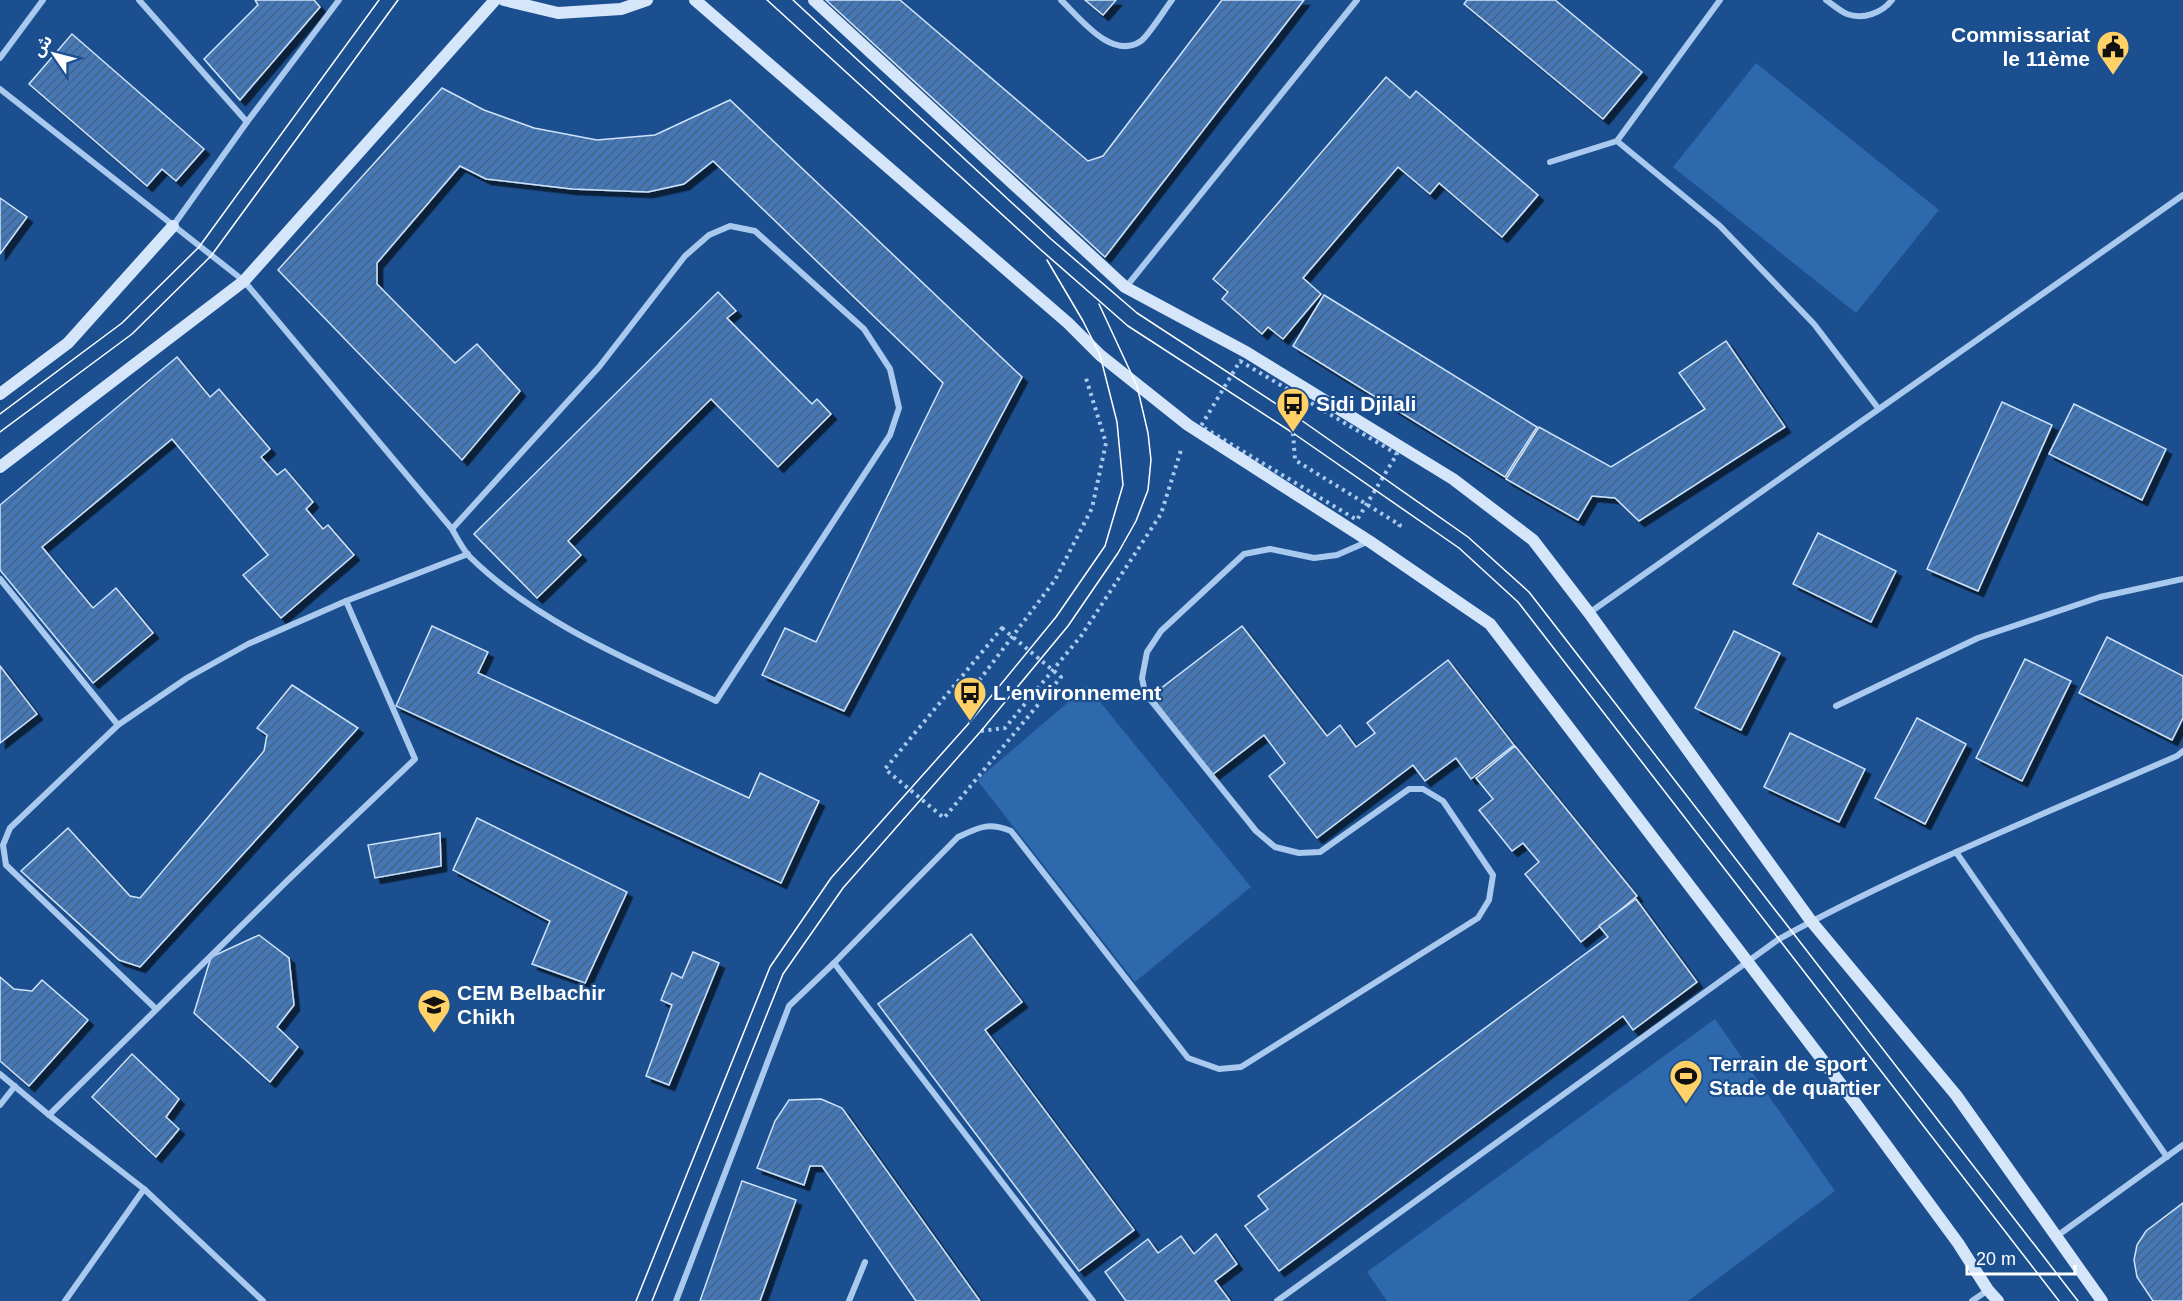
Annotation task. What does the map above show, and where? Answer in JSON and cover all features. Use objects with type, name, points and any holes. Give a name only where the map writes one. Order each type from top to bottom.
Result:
[{"type":"main road","points":[[0,467],[244,281],[495,0]]},
{"type":"main road","points":[[504,0],[558,13],[621,9],[647,0]]},
{"type":"main road","points":[[694,0],[1068,322],[1100,355],[1188,425],[1369,541],[1490,624],[1856,1104],[1998,1301]]},
{"type":"main road","points":[[814,0],[1125,287],[1246,352],[1453,479],[1533,540],[1589,613],[1811,921],[1956,1095],[2102,1301]]},
{"type":"main road","points":[[0,394],[68,343],[172,226]]},
{"type":"street","points":[[0,58],[43,0]]},
{"type":"street","points":[[139,0],[248,122]]},
{"type":"street","points":[[172,226],[339,0]]},
{"type":"street","points":[[1060,0],[1106,42],[1124,48],[1142,41],[1172,0]]},
{"type":"street","points":[[1125,287],[1357,0]]},
{"type":"street","points":[[1550,162],[1617,141],[1720,0]]},
{"type":"street","points":[[1826,0],[1848,14],[1866,16],[1887,7],[1892,0]]},
{"type":"street","points":[[0,89],[244,281],[452,529],[468,554],[505,587],[566,627],[628,660],[716,701],[890,435],[899,408],[890,369],[864,329],[755,231],[730,226],[709,235],[685,256],[599,367],[452,529]]},
{"type":"street","points":[[1617,141],[1720,226],[1814,324],[1878,408]]},
{"type":"street","points":[[1589,613],[2183,195]]},
{"type":"street","points":[[676,1301],[789,1006],[958,837],[979,827],[996,825],[1011,831],[1188,1058],[1219,1070],[1241,1067],[1478,918],[1489,900],[1493,875],[1443,801],[1424,789],[1409,789],[1320,852],[1299,853],[1275,847],[1256,831],[1145,693],[1142,678],[1147,652],[1161,631],[1244,554],[1270,549],[1314,558],[1337,555],[1369,541]]},
{"type":"street","points":[[156,1009],[6,866],[3,845],[10,828],[118,725],[187,678],[248,644],[346,601],[468,554]]},
{"type":"street","points":[[0,579],[118,725]]},
{"type":"street","points":[[1836,706],[1978,638],[2100,597],[2183,579]]},
{"type":"street","points":[[48,1115],[415,759],[346,601]]},
{"type":"street","points":[[1277,1301],[1746,961],[1811,921],[1956,852],[2183,752]]},
{"type":"street","points":[[1956,852],[2167,1157]]},
{"type":"street","points":[[834,963],[1093,1301]]},
{"type":"street","points":[[0,1074],[48,1115],[144,1189],[263,1301]]},
{"type":"street","points":[[0,1105],[15,1086]]},
{"type":"street","points":[[2057,1236],[2183,1145]]},
{"type":"street","points":[[65,1301],[144,1189]]},
{"type":"street","points":[[849,1301],[865,1262]]},
{"type":"street","points":[[1972,1301],[1988,1290]]},
{"type":"path","points":[[1240,361],[1397,454],[1367,504],[1357,520],[1201,426],[1240,361]]},
{"type":"path","points":[[970,722],[969,693],[1056,580],[1092,508],[1106,443],[1082,366]]},
{"type":"path","points":[[981,731],[1005,728],[1082,636],[1161,514],[1188,425]]},
{"type":"path","points":[[1293,433],[1295,460],[1400,525],[1382,550]]},
{"type":"path","points":[[1002,628],[1012,636],[1061,676],[944,818],[885,770],[1002,628]]},
{"type":"shaded area","points":[[1756,63],[1939,210],[1856,313],[1673,167]]},
{"type":"shaded area","points":[[1087,686],[1251,887],[1135,982],[977,780]]},
{"type":"shaded area","name":"Terrain de sport Stade de quartier","points":[[1715,1019],[1835,1191],[1688,1301],[1387,1301],[1367,1272]]},
{"type":"building","points":[[255,0],[314,0],[320,7],[240,100],[204,59],[258,5]]},
{"type":"building","points":[[826,0],[900,0],[1088,161],[1103,156],[1222,0],[1304,0],[1105,257]]},
{"type":"building","points":[[1085,0],[1116,0],[1103,15]]},
{"type":"building","points":[[1467,0],[1555,0],[1642,72],[1603,119],[1464,4]]},
{"type":"building","points":[[72,34],[204,149],[176,181],[162,169],[147,186],[29,84]]},
{"type":"building","points":[[1386,77],[1410,98],[1416,91],[1538,195],[1502,237],[1439,183],[1430,194],[1398,167],[1303,278],[1321,294],[1283,339],[1268,327],[1262,334],[1222,299],[1228,292],[1213,279]]},
{"type":"building","points":[[442,88],[484,110],[534,128],[597,140],[655,135],[730,100],[1022,377],[844,711],[762,675],[785,628],[816,642],[943,383],[713,161],[684,184],[648,192],[572,189],[486,179],[460,166],[377,263],[377,284],[455,363],[477,344],[520,391],[462,460],[278,270]]},
{"type":"building","points":[[0,198],[27,217],[0,254]]},
{"type":"building","points":[[718,292],[736,311],[727,318],[812,404],[817,399],[831,414],[778,467],[711,399],[568,541],[581,555],[537,598],[474,534]]},
{"type":"building","points":[[1324,295],[1537,427],[1505,477],[1293,346]]},
{"type":"building","points":[[1726,341],[1785,427],[1639,521],[1615,498],[1592,496],[1578,520],[1506,479],[1539,427],[1611,467],[1705,409],[1679,373]]},
{"type":"building","points":[[177,357],[210,397],[219,389],[270,449],[261,457],[277,475],[285,469],[313,502],[306,509],[323,529],[328,525],[354,555],[281,618],[243,575],[268,555],[172,439],[42,547],[93,608],[116,588],[153,633],[93,683],[0,570],[0,505]]},
{"type":"building","points":[[2002,402],[2052,425],[1978,591],[1927,569]]},
{"type":"building","points":[[2074,404],[2166,449],[2142,500],[2049,454]]},
{"type":"building","points":[[1818,533],[1896,571],[1871,622],[1793,584]]},
{"type":"building","points":[[432,626],[488,652],[478,673],[749,798],[760,773],[819,801],[781,883],[396,706]]},
{"type":"building","points":[[1242,626],[1327,736],[1340,725],[1356,747],[1375,733],[1367,723],[1448,660],[1514,745],[1471,779],[1456,758],[1425,781],[1413,765],[1317,838],[1269,776],[1285,763],[1264,735],[1212,775],[1151,696]]},
{"type":"building","points":[[1734,631],[1780,653],[1741,730],[1695,708]]},
{"type":"building","points":[[2107,637],[2183,676],[2183,718],[2172,740],[2079,693]]},
{"type":"building","points":[[2025,659],[2071,681],[2022,781],[1976,758]]},
{"type":"building","points":[[0,666],[37,714],[0,743]]},
{"type":"building","points":[[292,685],[358,728],[140,967],[119,960],[21,871],[68,828],[130,896],[140,898],[264,751],[267,735],[257,728]]},
{"type":"building","points":[[1917,718],[1966,744],[1925,824],[1875,798]]},
{"type":"building","points":[[1790,733],[1865,769],[1839,822],[1764,787]]},
{"type":"building","points":[[1515,746],[1637,896],[1581,942],[1525,874],[1539,862],[1523,843],[1512,851],[1479,810],[1493,799],[1476,778]]},
{"type":"building","points":[[477,818],[627,892],[585,983],[532,964],[550,921],[453,870]]},
{"type":"building","points":[[440,833],[441,866],[375,878],[368,845]]},
{"type":"building","points":[[1636,899],[1697,982],[1633,1030],[1623,1016],[1279,1271],[1245,1226],[1268,1209],[1258,1196],[1608,937],[1599,926]]},
{"type":"building","points":[[971,934],[1022,1002],[985,1030],[1134,1230],[1079,1271],[878,1004]]},
{"type":"building","points":[[259,935],[289,958],[294,1005],[277,1027],[298,1047],[270,1082],[194,1013],[211,957]]},
{"type":"building","points":[[693,952],[719,963],[669,1085],[646,1076],[672,1005],[661,1000],[672,973],[682,978]]},
{"type":"building","points":[[0,977],[14,989],[32,991],[42,980],[88,1020],[29,1086],[0,1061]]},
{"type":"building","points":[[132,1054],[179,1099],[166,1117],[179,1129],[156,1157],[92,1097]]},
{"type":"building","points":[[821,1099],[842,1108],[980,1301],[916,1301],[822,1166],[810,1166],[804,1185],[757,1168],[775,1121],[789,1100]]},
{"type":"building","points":[[742,1181],[796,1200],[760,1301],[700,1301]]},
{"type":"building","points":[[2183,1203],[2183,1301],[2153,1301],[2137,1277],[2134,1260],[2137,1245],[2146,1231]]},
{"type":"building","points":[[1216,1234],[1237,1264],[1215,1281],[1230,1301],[1126,1301],[1105,1272],[1148,1239],[1158,1253],[1181,1236],[1194,1254]]},
{"type":"tram line","points":[[0,414],[122,323],[199,247],[379,0]]},
{"type":"tram line","points":[[0,432],[132,334],[211,256],[398,0]]},
{"type":"tram line","points":[[767,0],[1041,250],[1128,326],[1293,433],[1459,548],[1518,602],[2059,1301]]},
{"type":"tram line","points":[[793,0],[1051,239],[1137,313],[1301,420],[1468,537],[1529,592],[2078,1301]]},
{"type":"tram line","points":[[636,1301],[770,967],[831,878],[970,722],[1056,617],[1105,546],[1123,485],[1117,422],[1100,355],[1047,260]]},
{"type":"tram line","points":[[652,1301],[783,974],[843,888],[981,731],[1068,626],[1118,553],[1136,521],[1148,490],[1151,460],[1148,433],[1137,386],[1099,304]]},
{"type":"place","name":"Commissariat le 11ème","points":[[2113,76]]},
{"type":"place","name":"Sidi Djilali","points":[[1293,433]]},
{"type":"place","name":"L'environnement","points":[[970,722]]},
{"type":"place","name":"CEM Belbachir Chikh","points":[[434,1034]]},
{"type":"place","name":"Terrain de sport Stade de quartier","points":[[1686,1105]]}]
